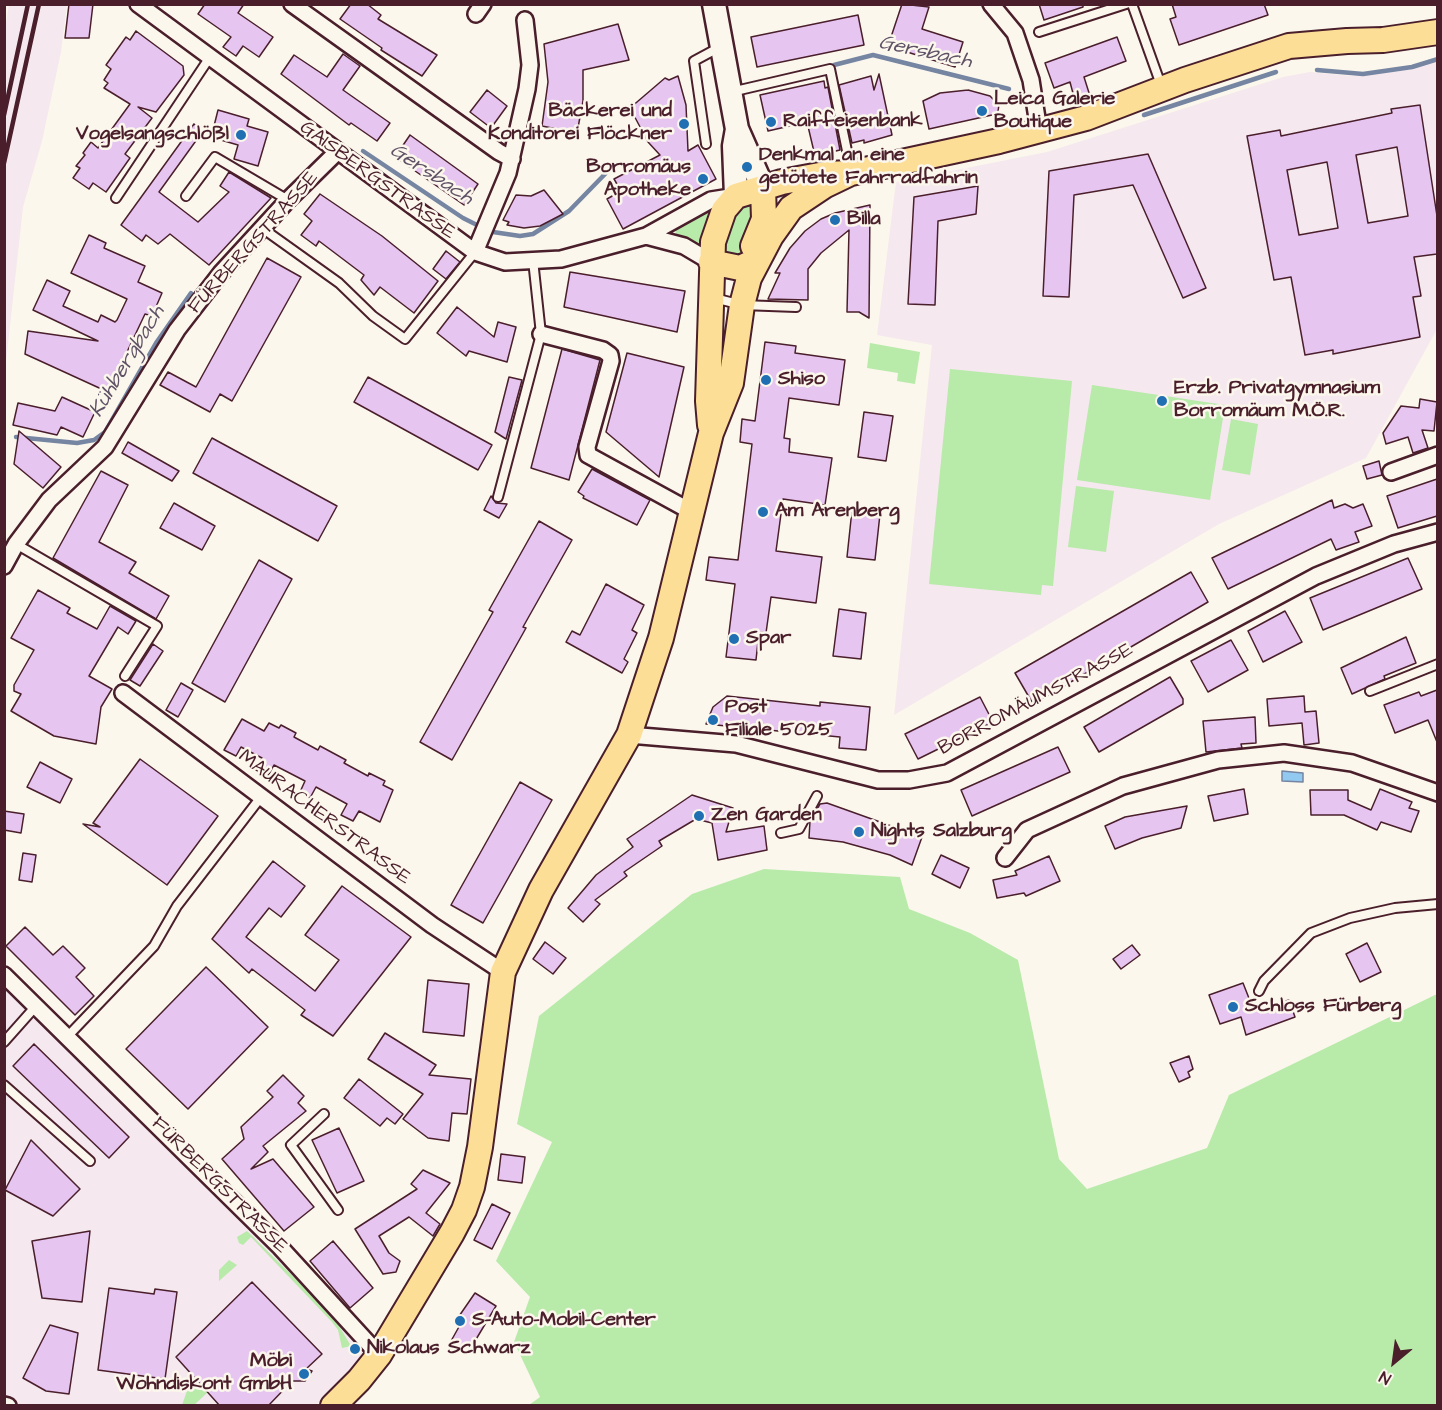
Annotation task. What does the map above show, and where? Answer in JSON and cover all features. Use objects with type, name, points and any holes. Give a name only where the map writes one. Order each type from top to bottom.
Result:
[{"type":"main road","name":"GAISBERGSTRASSE","points":[[736,196],[825,174],[851,173],[1039,131],[1086,118],[1162,89],[1289,46],[1347,40],[1383,40],[1437,32]]},
{"type":"main road","name":"GAISBERGSTRASSE","points":[[748,264],[791,208],[851,173]]},
{"type":"main road","points":[[711,433],[708,401],[711,354],[727,301],[748,264],[760,232],[764,219],[763,188]]},
{"type":"main road","points":[[333,1406],[359,1380],[379,1355],[452,1233],[472,1187],[487,1103],[503,972],[521,926],[629,735],[661,638],[711,433],[731,383],[727,301],[711,262],[717,227],[724,210],[736,196]]},
{"type":"main road","points":[[711,262],[748,264]]},
{"type":"street","name":"GAISBERGSTRASSE","points":[[138,4],[476,252],[505,262],[561,259],[646,236],[711,200],[736,196]]},
{"type":"street","points":[[292,4],[489,146],[512,159]]},
{"type":"street","points":[[714,4],[737,129],[763,188]]},
{"type":"street","points":[[991,4],[1015,33],[1031,80],[1039,131]]},
{"type":"street","points":[[476,252],[512,159],[530,65],[525,20]]},
{"type":"street","points":[[736,196],[734,146],[737,129]]},
{"type":"street","name":"FÜRBERGSTRASSE","points":[[4,566],[16,544],[49,500],[105,447],[177,330],[221,273],[288,200],[337,152]]},
{"type":"street","name":"GAISBERGSTRASSE","points":[[646,236],[684,246],[711,262]]},
{"type":"street","points":[[541,334],[603,350],[610,355],[611,361],[587,447],[588,455],[692,512]]},
{"type":"street","points":[[1391,472],[1437,455]]},
{"type":"street","name":"BORROMÄUMSTRASSE","points":[[629,735],[736,744],[878,780],[909,780],[947,772],[1316,576],[1394,544],[1437,532]]},
{"type":"street","name":"MAURACHERSTRASSE","points":[[123,693],[432,925],[503,972]]},
{"type":"street","points":[[1005,858],[1027,830],[1123,786],[1218,760],[1284,753],[1295,754],[1352,763],[1437,793]]},
{"type":"street","name":"FÜRBERGSTRASSE","points":[[4,975],[288,1255],[379,1355]]},
{"type":"lane","points":[[1039,32],[1126,4]]},
{"type":"lane","points":[[1132,4],[1162,89]]},
{"type":"lane","points":[[706,144],[694,61],[721,46]]},
{"type":"lane","points":[[116,198],[210,57]]},
{"type":"lane","points":[[730,92],[830,69],[851,173]]},
{"type":"lane","points":[[186,196],[215,157],[288,200]]},
{"type":"lane","points":[[262,228],[339,283],[373,316],[405,339],[476,252]]},
{"type":"lane","points":[[498,497],[541,334],[533,260]]},
{"type":"lane","points":[[727,301],[796,307]]},
{"type":"lane","points":[[16,544],[157,626],[125,676]]},
{"type":"lane","points":[[1370,691],[1437,664]]},
{"type":"lane","points":[[781,833],[799,830],[817,796]]},
{"type":"lane","points":[[67,1037],[154,946],[177,906],[261,797]]},
{"type":"lane","points":[[1259,991],[1264,981],[1311,933],[1350,918],[1395,908],[1437,904]]},
{"type":"lane","points":[[4,1041],[36,1006]]},
{"type":"lane","points":[[4,1084],[90,1161]]},
{"type":"lane","points":[[324,1113],[291,1145],[338,1210]]},
{"type":"shaded area","points":[[9,5],[67,5],[61,52],[42,141],[23,207],[5,371],[4,34]]},
{"type":"shaded area","name":"Erzb. Privatgymnasium Borromäum M.Ö.R.","points":[[1437,62],[1437,329],[1366,458],[1219,524],[894,715],[932,345],[877,335],[896,182],[1047,152],[1283,77],[1310,72],[1352,76],[1399,71]]},
{"type":"shaded area","points":[[4,988],[265,1243],[371,1352],[316,1405],[5,1405]]},
{"type":"green space","points":[[746,202],[757,210],[747,250],[739,254],[731,253],[724,250],[720,232]]},
{"type":"green space","points":[[709,211],[704,229],[703,249],[676,235],[675,227]]},
{"type":"green space","points":[[870,343],[920,352],[915,384],[897,381],[898,373],[867,368]]},
{"type":"green space","points":[[950,369],[1072,381],[1053,586],[1042,585],[1041,595],[929,584]]},
{"type":"green space","points":[[1092,385],[1225,405],[1210,500],[1077,480]]},
{"type":"green space","points":[[1231,419],[1258,424],[1250,475],[1222,470]]},
{"type":"green space","points":[[1076,486],[1114,491],[1106,552],[1068,547]]},
{"type":"green space","points":[[764,869],[900,877],[909,909],[970,933],[1018,960],[1059,1159],[1087,1189],[1207,1148],[1229,1095],[1437,994],[1437,1405],[529,1405],[540,1397],[514,1342],[530,1297],[496,1261],[552,1142],[517,1124],[539,1016],[692,894]]},
{"type":"green space","points":[[247,1231],[308,1291],[339,1326],[351,1346],[342,1348],[338,1330],[332,1322],[251,1237],[243,1245],[239,1243],[237,1237]]},
{"type":"green space","points":[[229,1260],[237,1265],[219,1281],[219,1270]]},
{"type":"green space","points":[[192,1377],[208,1392],[194,1405],[182,1405]]},
{"type":"water","points":[[1282,771],[1303,773],[1303,782],[1282,781]]},
{"type":"building","points":[[69,4],[93,4],[89,38],[65,38]]},
{"type":"building","points":[[205,4],[244,4],[238,13],[273,37],[259,57],[243,46],[236,56],[223,47],[231,37],[198,14]]},
{"type":"building","points":[[351,4],[367,4],[381,15],[378,19],[437,55],[422,76],[381,50],[382,48],[340,19]]},
{"type":"building","points":[[902,4],[929,7],[922,29],[963,42],[955,67],[888,46]]},
{"type":"building","points":[[1039,4],[1083,4],[1083,7],[1044,20]]},
{"type":"building","points":[[1172,4],[1264,4],[1268,15],[1179,45],[1170,19],[1176,17]]},
{"type":"building","points":[[858,15],[864,45],[757,67],[751,37]]},
{"type":"building","points":[[618,24],[629,60],[583,70],[583,101],[577,133],[542,126],[548,82],[544,44]]},
{"type":"building","points":[[136,31],[183,66],[184,75],[156,112],[138,107],[152,118],[125,154],[130,158],[106,192],[93,183],[89,189],[73,178],[80,168],[76,166],[85,155],[83,153],[91,142],[98,148],[130,104],[104,88],[108,83],[104,80],[111,69],[106,65],[126,37],[130,40]]},
{"type":"building","points":[[1117,37],[1126,61],[1084,77],[1090,96],[1075,101],[1070,82],[1054,88],[1045,63]]},
{"type":"building","points":[[343,54],[360,66],[343,90],[390,123],[377,141],[351,123],[349,125],[281,74],[294,55],[327,77]]},
{"type":"building","points":[[879,74],[892,135],[864,143],[864,140],[852,143],[839,85],[871,76],[874,90]]},
{"type":"building","points":[[678,76],[686,105],[688,151],[698,145],[716,179],[623,229],[607,199],[621,191],[614,179],[660,155],[648,142],[630,108],[665,78],[669,80]]},
{"type":"building","points":[[824,81],[825,88],[828,87],[840,150],[815,156],[807,122],[768,131],[760,95]]},
{"type":"building","points":[[487,90],[507,106],[491,128],[470,112]]},
{"type":"building","points":[[968,90],[990,96],[999,105],[998,111],[992,115],[929,129],[923,101],[940,93]]},
{"type":"building","points":[[1420,105],[1437,216],[1437,254],[1414,257],[1421,296],[1413,297],[1420,337],[1333,354],[1333,350],[1305,355],[1291,277],[1274,280],[1247,136],[1280,130],[1281,136],[1392,113],[1391,109]],"holes":[[[1397,147],[1408,216],[1368,223],[1356,155]],[[1327,162],[1338,228],[1299,235],[1287,170]]]},
{"type":"building","name":"Vogelsangschlößl","points":[[218,110],[249,119],[247,126],[268,132],[258,166],[234,159],[238,145],[214,138],[216,131],[213,130]]},
{"type":"building","points":[[194,124],[203,131],[159,192],[198,222],[229,192],[220,186],[229,172],[271,198],[209,265],[170,234],[158,244],[146,235],[142,241],[121,225]]},
{"type":"building","points":[[410,135],[478,184],[464,205],[395,157]]},
{"type":"building","points":[[1148,154],[1206,288],[1183,298],[1133,185],[1074,195],[1069,297],[1043,296],[1049,171]]},
{"type":"building","points":[[978,186],[976,214],[938,221],[935,305],[908,304],[914,197]]},
{"type":"building","points":[[544,190],[563,214],[540,226],[524,228],[507,225],[509,222],[503,220],[516,195],[531,196]]},
{"type":"building","points":[[320,194],[382,236],[438,281],[414,313],[380,287],[374,295],[361,280],[364,275],[319,241],[316,246],[301,235],[312,221],[304,214]]},
{"type":"building","points":[[870,205],[869,318],[859,312],[847,312],[849,230],[821,253],[808,269],[808,300],[768,299],[780,273],[775,273],[790,248],[805,231],[821,219],[835,213]]},
{"type":"building","points":[[89,235],[106,243],[104,248],[145,266],[138,282],[162,293],[152,316],[145,314],[108,392],[25,354],[28,331],[98,341],[33,310],[47,280],[70,291],[63,306],[98,322],[101,315],[115,322],[117,320],[127,299],[71,273]]},
{"type":"building","points":[[446,251],[460,262],[446,279],[433,269]]},
{"type":"building","points":[[267,258],[301,277],[232,401],[220,394],[210,412],[160,385],[168,372],[196,387]]},
{"type":"building","points":[[570,272],[685,291],[677,332],[564,307]]},
{"type":"building","points":[[457,307],[494,337],[498,322],[516,327],[507,362],[469,351],[466,356],[437,333]]},
{"type":"building","name":"Am Arenberg","points":[[765,342],[796,346],[795,353],[845,360],[839,405],[789,398],[784,438],[790,439],[789,452],[832,458],[825,505],[783,499],[776,551],[822,557],[816,603],[771,597],[766,633],[759,632],[756,660],[726,657],[735,584],[706,580],[709,557],[738,560],[752,444],[740,442],[742,419],[755,421]]},
{"type":"building","points":[[562,349],[600,360],[569,480],[531,468]]},
{"type":"building","points":[[627,353],[684,367],[659,477],[606,432]]},
{"type":"building","points":[[368,377],[492,445],[478,470],[354,402]]},
{"type":"building","points":[[509,377],[522,380],[506,439],[495,432]]},
{"type":"building","points":[[62,397],[95,412],[83,437],[61,427],[57,435],[13,425],[18,403],[55,411]]},
{"type":"building","points":[[1420,399],[1437,402],[1434,431],[1422,430],[1428,448],[1413,453],[1408,437],[1386,444],[1383,433],[1401,406],[1419,408]]},
{"type":"building","points":[[864,412],[893,416],[886,461],[858,457]]},
{"type":"building","points":[[19,431],[61,467],[43,488],[14,464]]},
{"type":"building","points":[[212,438],[337,506],[318,541],[193,473]]},
{"type":"building","points":[[128,442],[179,471],[172,481],[122,453]]},
{"type":"building","points":[[1379,461],[1382,475],[1367,479],[1363,466]]},
{"type":"building","points":[[592,469],[650,500],[637,525],[583,498],[584,496],[578,492]]},
{"type":"building","points":[[101,471],[128,485],[99,542],[136,562],[129,573],[169,596],[156,619],[53,558]]},
{"type":"building","points":[[1437,479],[1437,516],[1398,528],[1387,496]]},
{"type":"building","points":[[491,496],[496,503],[507,504],[499,518],[484,510]]},
{"type":"building","points":[[1332,500],[1334,508],[1345,504],[1353,508],[1363,504],[1372,526],[1355,532],[1359,542],[1336,550],[1331,539],[1228,589],[1212,558]]},
{"type":"building","points":[[174,503],[215,526],[202,550],[160,528]]},
{"type":"building","points":[[852,510],[880,514],[875,560],[847,557]]},
{"type":"building","points":[[539,521],[572,540],[452,760],[420,742],[493,612],[489,610]]},
{"type":"building","points":[[1408,558],[1422,589],[1323,630],[1310,598]]},
{"type":"building","points":[[259,560],[292,579],[225,702],[192,683]]},
{"type":"building","points":[[1191,572],[1208,602],[1033,704],[1015,673]]},
{"type":"building","points":[[606,584],[644,605],[632,630],[637,633],[624,659],[628,662],[622,673],[566,642],[572,631],[580,635]]},
{"type":"building","points":[[38,590],[70,608],[67,613],[97,629],[110,606],[136,621],[128,634],[118,627],[89,676],[112,689],[101,707],[96,744],[54,736],[11,711],[21,694],[14,691],[14,685],[34,650],[11,638]]},
{"type":"building","points":[[839,609],[866,613],[861,659],[833,656]]},
{"type":"building","points":[[1285,611],[1302,642],[1263,662],[1248,631]]},
{"type":"building","points":[[1406,637],[1416,663],[1384,676],[1385,679],[1352,694],[1341,668]]},
{"type":"building","points":[[1231,640],[1248,670],[1208,692],[1191,661]]},
{"type":"building","points":[[153,644],[163,651],[140,686],[130,680]]},
{"type":"building","points":[[1170,677],[1183,699],[1183,704],[1099,752],[1084,727]]},
{"type":"building","points":[[181,683],[193,690],[178,717],[166,710]]},
{"type":"building","points":[[1437,690],[1437,742],[1428,720],[1395,733],[1384,705],[1419,692],[1421,696]]},
{"type":"building","points":[[727,696],[820,706],[820,702],[870,707],[866,750],[839,748],[840,737],[706,724],[713,707]]},
{"type":"building","points":[[1304,696],[1305,712],[1316,711],[1319,743],[1304,745],[1302,723],[1269,726],[1267,699]]},
{"type":"building","points":[[980,697],[993,722],[918,759],[905,734]]},
{"type":"building","points":[[1255,717],[1256,743],[1241,744],[1242,748],[1206,752],[1203,721]]},
{"type":"building","points":[[242,719],[264,731],[269,723],[279,728],[281,725],[296,733],[294,737],[318,750],[320,746],[346,760],[344,763],[368,776],[369,773],[385,781],[383,785],[393,790],[380,822],[359,811],[353,821],[341,815],[347,804],[316,787],[310,798],[300,792],[305,781],[274,765],[268,776],[256,770],[262,758],[241,747],[236,756],[224,750]]},
{"type":"building","points":[[1058,747],[1070,772],[972,816],[961,790]]},
{"type":"building","points":[[140,759],[218,816],[167,885],[83,824],[100,827],[93,823]]},
{"type":"building","points":[[40,762],[72,779],[60,803],[27,787]]},
{"type":"building","points":[[520,782],[552,800],[483,923],[451,905]]},
{"type":"building","points":[[1244,789],[1248,814],[1214,821],[1208,796]]},
{"type":"building","points":[[1380,789],[1412,802],[1409,808],[1419,811],[1411,832],[1381,822],[1377,830],[1344,815],[1311,815],[1310,790],[1348,790],[1348,800],[1371,810]]},
{"type":"building","points":[[692,795],[733,808],[726,832],[764,826],[767,850],[718,860],[712,823],[696,819],[659,841],[662,846],[624,872],[627,876],[595,900],[600,904],[583,922],[568,908],[596,875],[633,847],[627,839]]},
{"type":"building","name":"Nights Salzburg","points":[[827,803],[922,837],[912,865],[890,855],[843,842],[809,838],[810,821],[820,804]]},
{"type":"building","points":[[1187,806],[1181,828],[1142,838],[1115,849],[1105,826],[1125,817]]},
{"type":"building","points":[[4,811],[24,814],[21,833],[4,830]]},
{"type":"building","points":[[23,853],[36,855],[32,882],[19,880]]},
{"type":"building","points":[[941,855],[969,868],[960,888],[932,874]]},
{"type":"building","points":[[1049,856],[1060,881],[1026,896],[1024,893],[997,898],[993,880],[1017,875],[1015,871]]},
{"type":"building","points":[[273,861],[305,886],[281,917],[269,908],[246,937],[315,991],[339,960],[305,935],[342,886],[411,937],[333,1036],[301,1015],[305,1010],[252,969],[249,973],[212,939]]},
{"type":"building","points":[[25,927],[53,955],[63,946],[85,968],[76,977],[94,996],[75,1015],[6,946]]},
{"type":"building","points":[[545,942],[566,958],[553,974],[533,959]]},
{"type":"building","points":[[1367,943],[1381,972],[1360,982],[1346,954]]},
{"type":"building","points":[[1132,945],[1140,955],[1121,969],[1113,959]]},
{"type":"building","points":[[206,967],[268,1027],[188,1109],[126,1049]]},
{"type":"building","points":[[428,980],[469,984],[464,1036],[423,1032]]},
{"type":"building","name":"Schloss Fürberg","points":[[1243,983],[1254,1011],[1289,1000],[1295,1017],[1246,1035],[1241,1017],[1220,1024],[1209,995]]},
{"type":"building","points":[[385,1033],[436,1065],[429,1075],[471,1079],[467,1114],[452,1113],[449,1141],[428,1138],[403,1119],[423,1094],[368,1059]]},
{"type":"building","points":[[34,1044],[129,1137],[109,1158],[13,1066]]},
{"type":"building","points":[[1189,1056],[1193,1069],[1188,1072],[1190,1077],[1179,1082],[1170,1063]]},
{"type":"building","points":[[283,1075],[304,1096],[298,1103],[306,1111],[263,1146],[268,1152],[251,1169],[273,1159],[314,1207],[284,1231],[222,1159],[244,1139],[241,1127],[273,1097],[267,1091]]},
{"type":"building","points":[[359,1079],[403,1114],[395,1124],[387,1118],[380,1126],[344,1098]]},
{"type":"building","points":[[339,1128],[364,1181],[337,1193],[312,1140]]},
{"type":"building","points":[[31,1140],[80,1189],[53,1216],[5,1190]]},
{"type":"building","points":[[501,1154],[525,1157],[522,1183],[498,1180]]},
{"type":"building","points":[[423,1170],[450,1183],[426,1213],[440,1224],[433,1236],[409,1217],[379,1236],[389,1253],[400,1261],[396,1272],[383,1274],[355,1229],[417,1189],[411,1184]]},
{"type":"building","points":[[492,1204],[510,1213],[492,1249],[474,1240]]},
{"type":"building","points":[[90,1231],[82,1302],[42,1298],[32,1241]]},
{"type":"building","points":[[333,1241],[373,1288],[350,1308],[310,1261]]},
{"type":"building","points":[[252,1282],[322,1354],[306,1369],[312,1371],[305,1381],[292,1381],[268,1406],[220,1406],[176,1357]]},
{"type":"building","points":[[109,1288],[154,1294],[155,1289],[177,1292],[165,1379],[98,1370]]},
{"type":"building","points":[[475,1293],[496,1306],[469,1351],[451,1341],[460,1325],[455,1322]]},
{"type":"building","points":[[50,1325],[78,1333],[69,1394],[46,1391],[23,1378]]},
{"type":"waterway","name":"Gersbach","points":[[834,65],[873,55],[1009,89]]},
{"type":"waterway","name":"Gersbach","points":[[1317,70],[1363,74],[1412,67],[1438,59]]},
{"type":"waterway","name":"Gersbach","points":[[1144,115],[1276,72]]},
{"type":"waterway","name":"Gersbach","points":[[363,151],[463,218],[481,227]]},
{"type":"waterway","name":"Gersbach","points":[[493,232],[520,236],[533,234],[569,211],[606,173]]},
{"type":"waterway","name":"Kühbergbach","points":[[16,437],[77,443],[94,440],[105,432],[156,343],[191,293]]},
{"type":"railway","points":[[4,115],[28,4]]},
{"type":"railway","points":[[4,163],[39,4]]},
{"type":"place","name":"Leica Galerie Boutique","points":[[982,111]]},
{"type":"place","name":"Raiffeisenbank","points":[[771,122]]},
{"type":"place","name":"Bäckerei und Konditorei Flöckner","points":[[684,124]]},
{"type":"place","name":"Vogelsangschlößl","points":[[241,135]]},
{"type":"place","name":"Denkmal an eine getötete Fahrradfahrin","points":[[747,167]]},
{"type":"place","name":"Borromäus Apotheke","points":[[703,179]]},
{"type":"place","name":"Billa","points":[[835,220]]},
{"type":"place","name":"Shiso","points":[[766,380]]},
{"type":"place","name":"Erzb. Privatgymnasium Borromäum M.Ö.R.","points":[[1162,401]]},
{"type":"place","name":"Am Arenberg","points":[[763,512]]},
{"type":"place","name":"Spar","points":[[734,639]]},
{"type":"place","name":"Post Filiale 5025","points":[[713,720]]},
{"type":"place","name":"Zen Garden","points":[[699,816]]},
{"type":"place","name":"Nights Salzburg","points":[[859,832]]},
{"type":"place","name":"Schloss Fürberg","points":[[1233,1007]]},
{"type":"place","name":"S-Auto-Mobil-Center","points":[[460,1321]]},
{"type":"place","name":"Nikolaus Schwarz","points":[[355,1349]]},
{"type":"place","name":"Möbi Wohndiskont GmbH","points":[[304,1374]]}]
